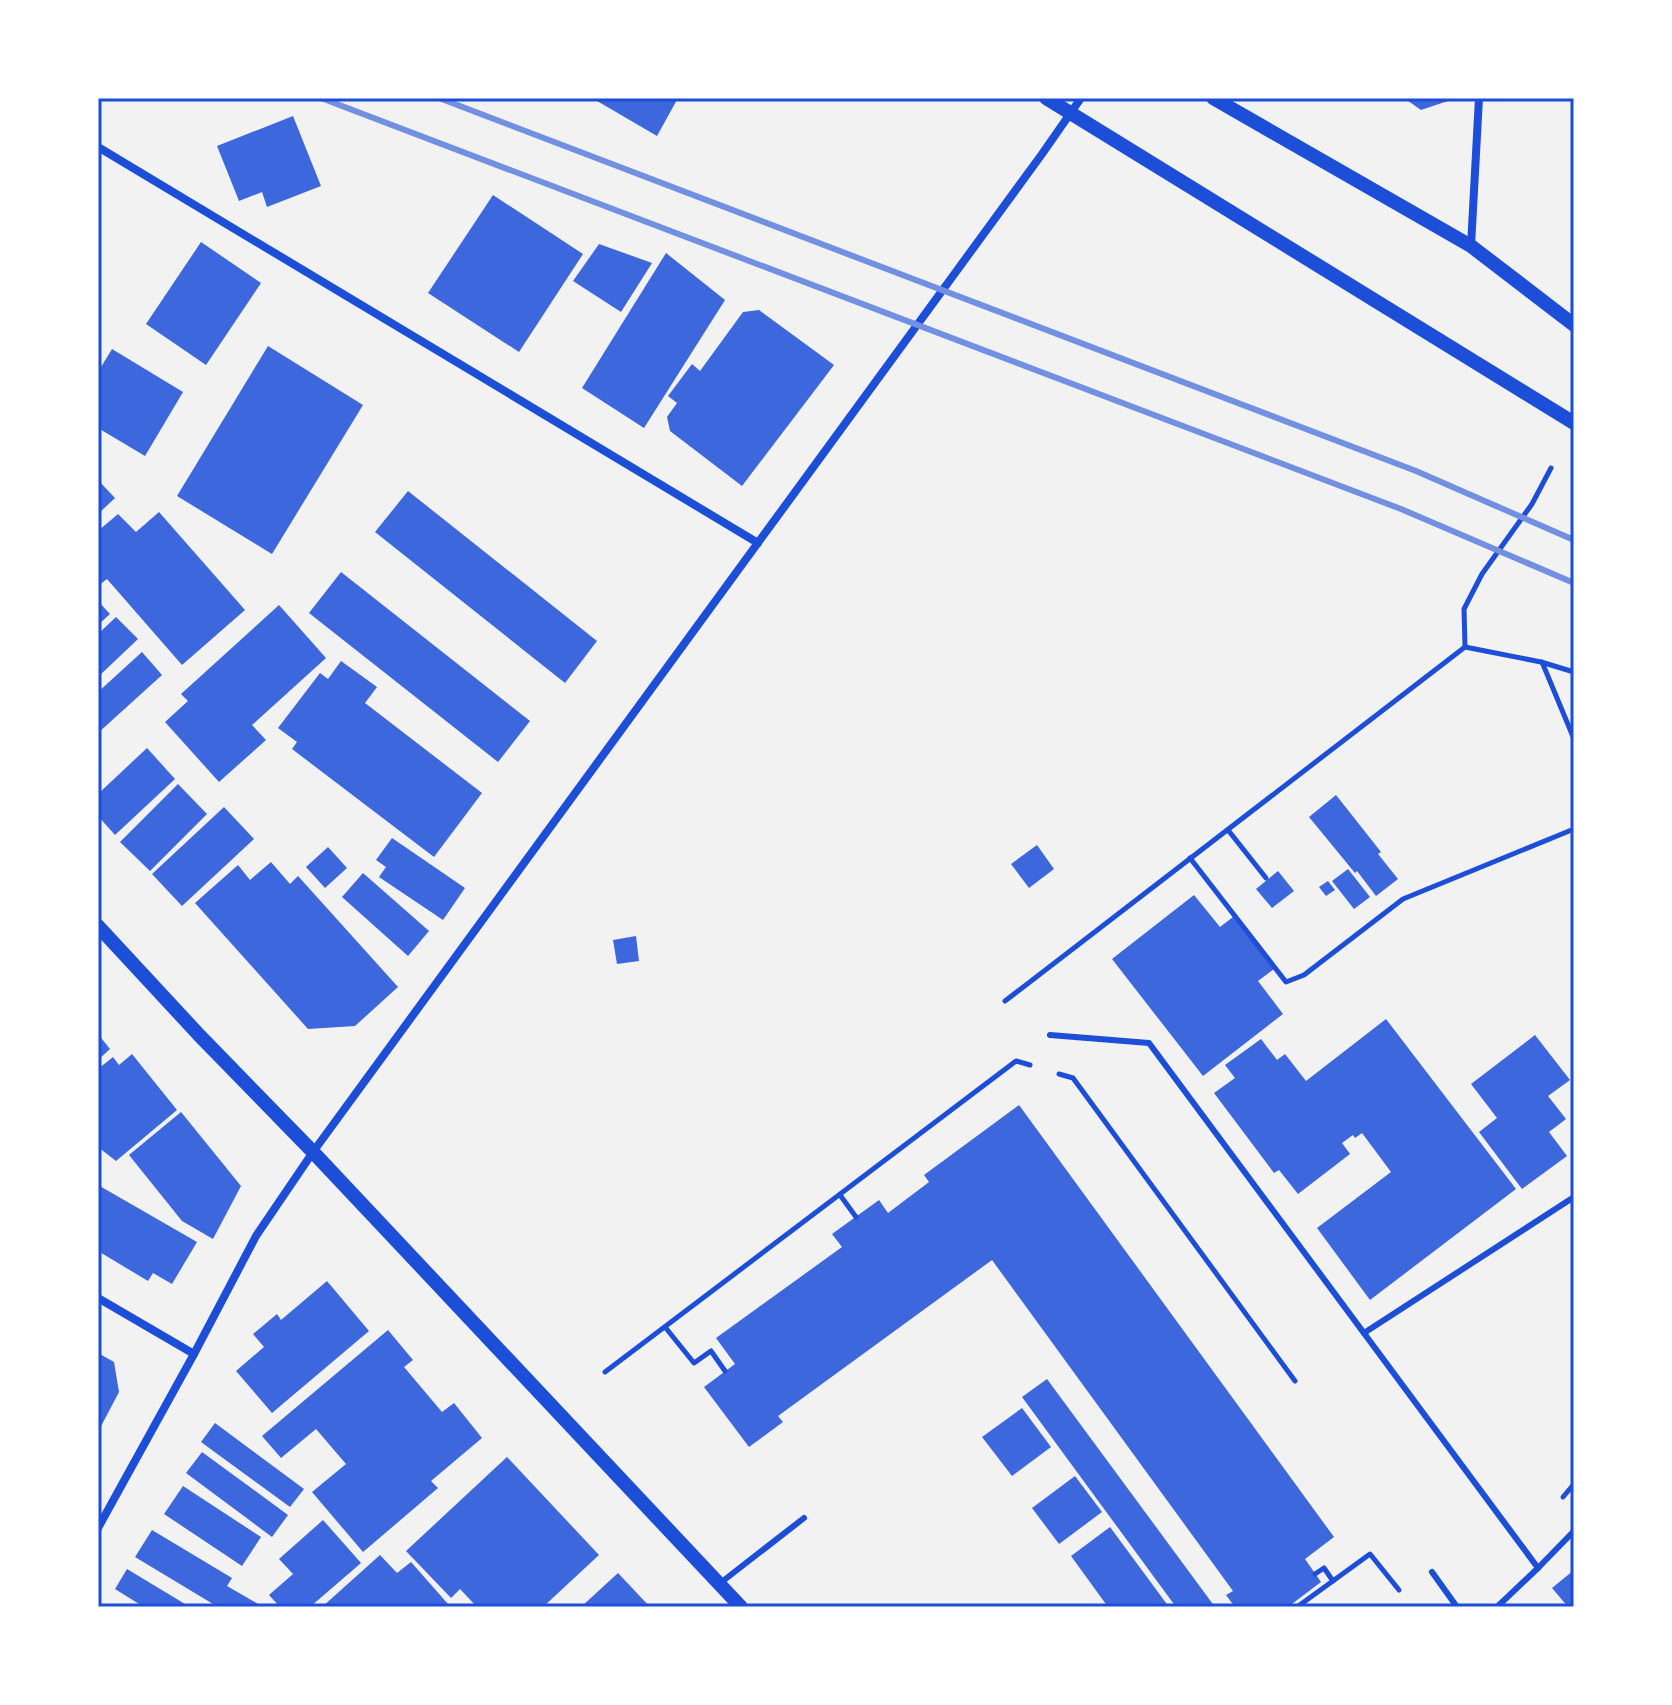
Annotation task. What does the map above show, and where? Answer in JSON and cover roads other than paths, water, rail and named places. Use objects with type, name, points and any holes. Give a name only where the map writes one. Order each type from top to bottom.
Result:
[{"type":"street","points":[[1046,98],[1574,423]]},
{"type":"street","points":[[98,1528],[256,1236],[313,1152],[1081,98]]},
{"type":"street","points":[[1213,98],[1471,246],[1574,325]]},
{"type":"street","points":[[1471,246],[1479,98]]},
{"type":"street","points":[[98,147],[758,543]]},
{"type":"street","points":[[98,926],[741,1607]]},
{"type":"street","points":[[98,1298],[194,1354]]},
{"type":"lane","points":[[1050,1035],[1149,1043],[1538,1568]]},
{"type":"lane","points":[[1364,1333],[1574,1197]]},
{"type":"lane","points":[[719,1584],[804,1518]]},
{"type":"lane","points":[[1497,1607],[1574,1531]]},
{"type":"lane","points":[[1432,1572],[1457,1607]]},
{"type":"railway","points":[[321,98],[1401,509],[1574,583]]},
{"type":"railway","points":[[439,98],[1416,471],[1574,540]]}]
